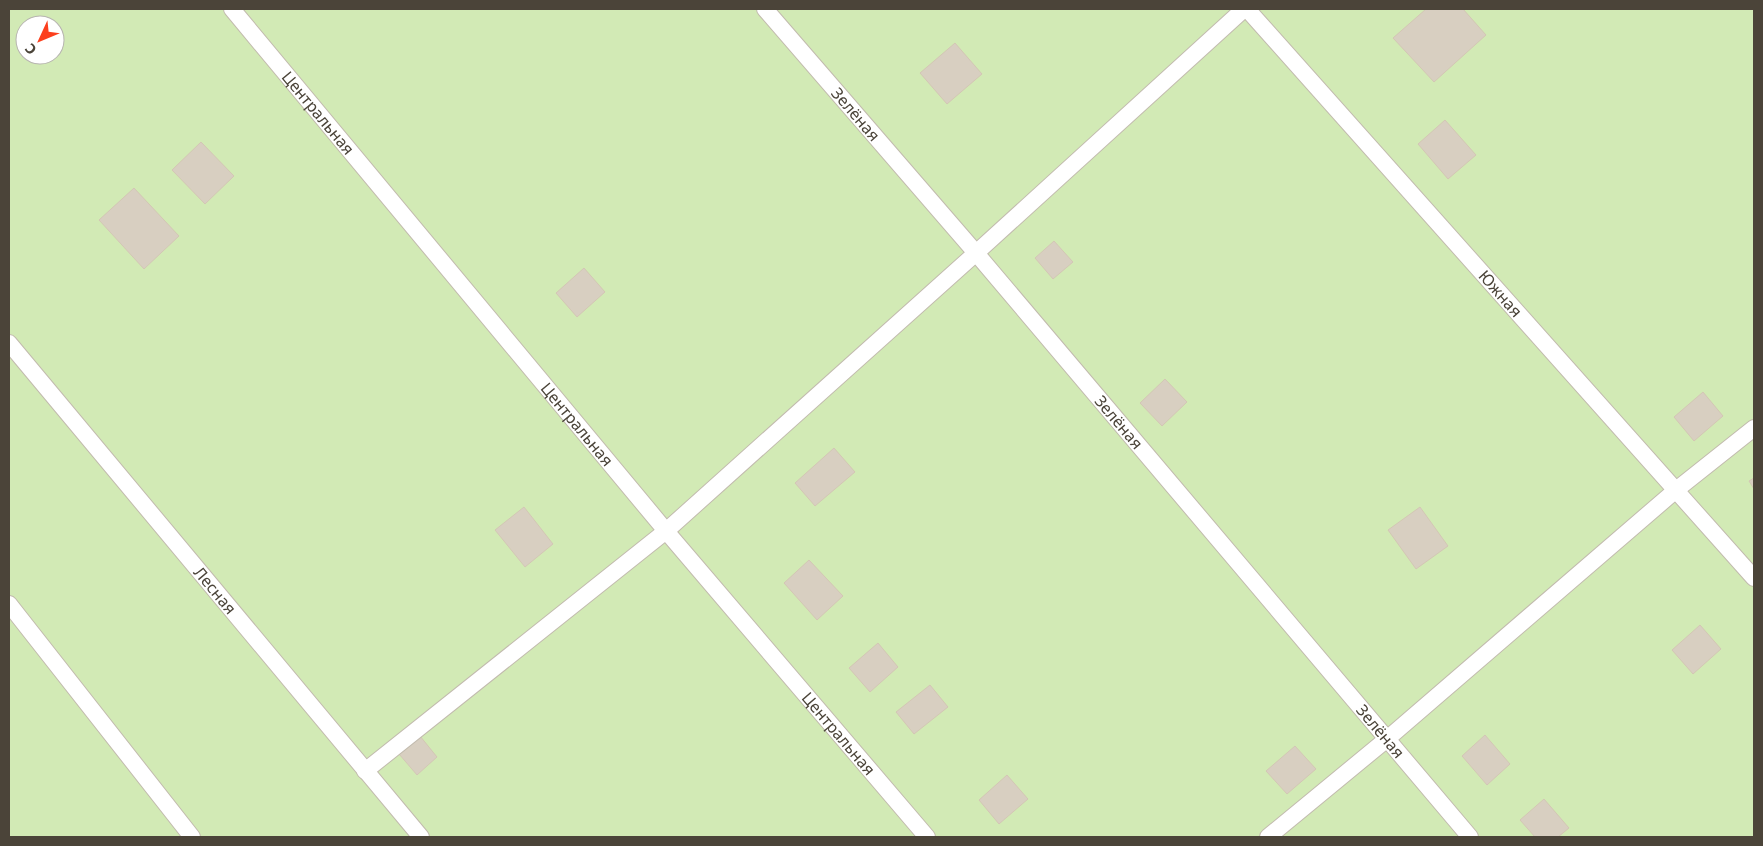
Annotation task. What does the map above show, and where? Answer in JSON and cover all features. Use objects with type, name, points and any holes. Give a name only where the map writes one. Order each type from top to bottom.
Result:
[{"type":"lane","name":"Центральная","points":[[232,9],[666,531],[927,837]]},
{"type":"lane","name":"Зелёная","points":[[764,9],[976,253],[1470,837]]},
{"type":"lane","points":[[365,771],[666,531],[1245,9]]},
{"type":"lane","name":"Южная","points":[[1245,9],[1754,578]]},
{"type":"lane","name":"Лесная","points":[[9,343],[422,837]]},
{"type":"lane","points":[[1268,837],[1387,739],[1676,490],[1754,428]]},
{"type":"lane","points":[[9,604],[192,837]]},
{"type":"green space","points":[[9,9],[1754,9],[1754,837],[9,837]]},
{"type":"building","points":[[1426,9],[1463,9],[1486,35],[1434,82],[1393,38]]},
{"type":"building","points":[[955,43],[982,74],[947,104],[920,73]]},
{"type":"building","points":[[1445,120],[1476,155],[1448,179],[1418,144]]},
{"type":"building","points":[[201,142],[234,176],[205,204],[172,170]]},
{"type":"building","points":[[134,188],[179,236],[144,269],[99,220]]},
{"type":"building","points":[[1054,241],[1073,262],[1053,279],[1035,258]]},
{"type":"building","points":[[584,268],[605,292],[577,317],[556,293]]},
{"type":"building","points":[[1165,379],[1187,402],[1162,426],[1140,403]]},
{"type":"building","points":[[1703,392],[1723,416],[1694,441],[1674,417]]},
{"type":"building","points":[[834,448],[855,472],[815,506],[795,483]]},
{"type":"building","points":[[1754,478],[1754,489],[1749,481]]},
{"type":"building","points":[[524,507],[553,544],[525,567],[495,530]]},
{"type":"building","points":[[1420,507],[1448,546],[1416,569],[1388,530]]},
{"type":"building","points":[[809,560],[843,596],[817,620],[784,583]]},
{"type":"building","points":[[1700,625],[1721,649],[1693,674],[1672,650]]},
{"type":"building","points":[[878,643],[898,667],[870,692],[849,668]]},
{"type":"building","points":[[930,685],[948,707],[914,734],[896,712]]},
{"type":"building","points":[[1485,735],[1510,764],[1487,785],[1462,756]]},
{"type":"building","points":[[420,736],[437,757],[417,775],[399,754]]},
{"type":"building","points":[[1295,746],[1316,769],[1287,794],[1266,771]]},
{"type":"building","points":[[1007,775],[1028,799],[999,824],[979,800]]},
{"type":"building","points":[[1544,799],[1569,828],[1558,837],[1535,837],[1520,820]]}]
